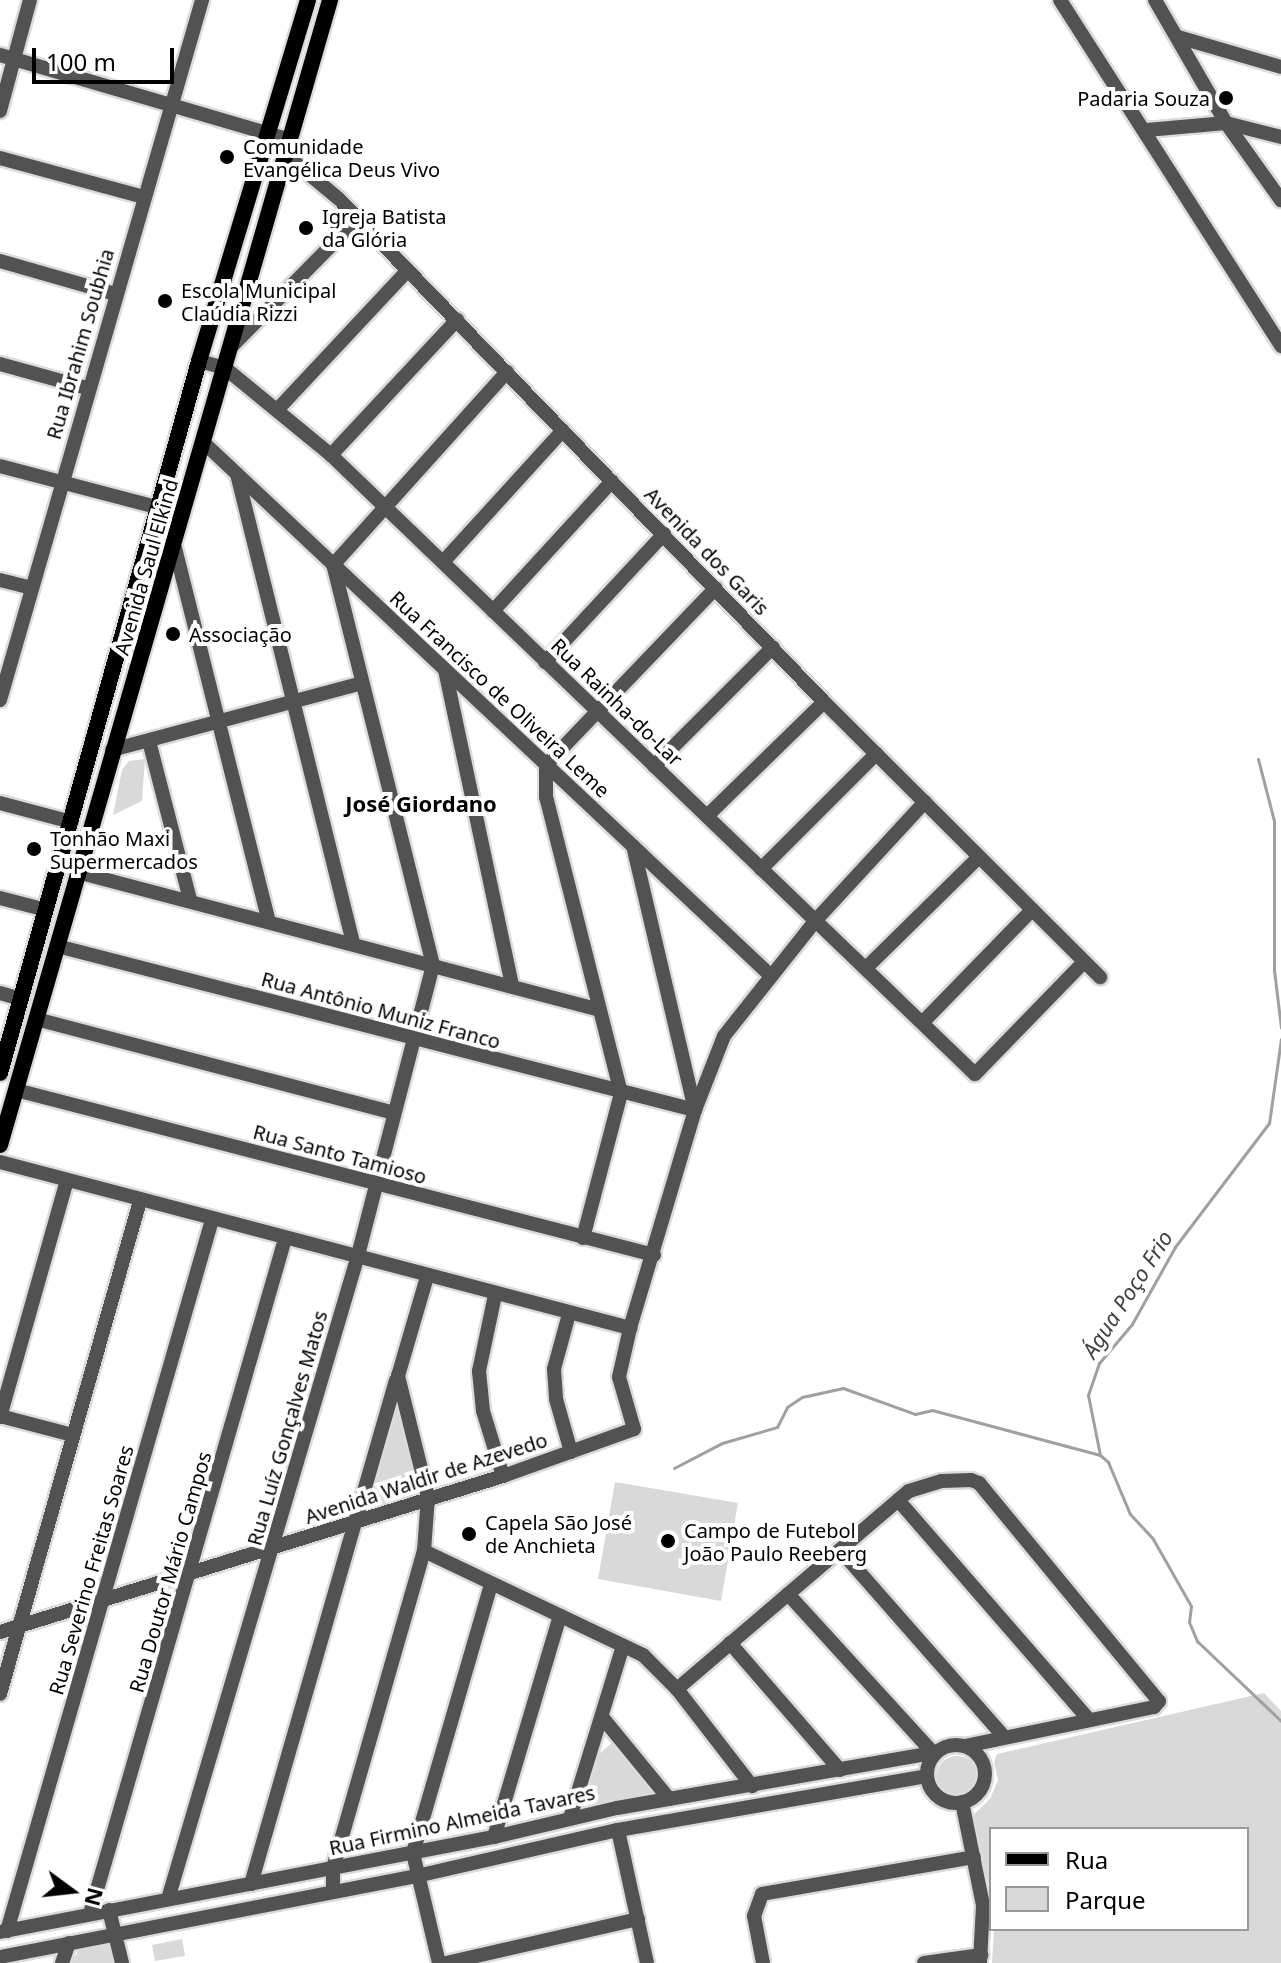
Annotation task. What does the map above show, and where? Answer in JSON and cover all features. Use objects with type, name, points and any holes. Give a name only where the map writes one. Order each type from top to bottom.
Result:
[{"type":"main road","name":"Avenida Saul Elkind","points":[[0,1073],[161,508],[199,361],[308,0]]},
{"type":"main road","name":"Avenida Saul Elkind","points":[[0,1145],[330,0]]},
{"type":"street","points":[[0,111],[7,57],[30,0]]},
{"type":"street","name":"Rua Ibrahim Soubhia","points":[[1,694],[87,388],[202,0]]},
{"type":"street","points":[[1060,0],[1147,130],[1281,346]]},
{"type":"street","points":[[1155,0],[1226,123],[1281,200]]},
{"type":"street","points":[[1178,37],[1281,67]]},
{"type":"street","name":"Avenida dos Garis","points":[[7,57],[269,131],[287,146],[824,702],[1100,977]]},
{"type":"street","points":[[1147,130],[1226,123],[1281,137]]},
{"type":"street","points":[[0,158],[144,197]]},
{"type":"street","points":[[231,347],[278,304],[358,218]]},
{"type":"street","points":[[0,261],[115,294]]},
{"type":"street","points":[[278,409],[408,270]]},
{"type":"street","points":[[245,290],[255,303],[278,304]]},
{"type":"street","points":[[331,455],[457,320]]},
{"type":"street","points":[[199,361],[225,368]]},
{"type":"street","points":[[0,364],[87,388]]},
{"type":"street","name":"Rua Rainha-do-Lar","points":[[225,368],[331,455],[815,921],[924,1021],[975,1074],[1084,962]]},
{"type":"street","points":[[433,965],[333,565],[507,372]]},
{"type":"street","points":[[443,562],[563,430]]},
{"type":"street","name":"Rua Francisco de Oliveira Leme","points":[[203,442],[770,975]]},
{"type":"street","points":[[0,466],[183,514]]},
{"type":"street","points":[[237,474],[353,944]]},
{"type":"street","points":[[493,611],[612,481]]},
{"type":"street","points":[[545,662],[664,534]]},
{"type":"street","points":[[174,544],[269,921]]},
{"type":"street","points":[[0,580],[31,588]]},
{"type":"street","points":[[583,1238],[621,1093],[596,1009],[546,797],[546,765],[716,588]]},
{"type":"street","points":[[654,766],[773,647]]},
{"type":"street","points":[[445,670],[512,986]]},
{"type":"street","points":[[112,750],[362,683]]},
{"type":"street","points":[[707,816],[824,702]]},
{"type":"street","points":[[149,741],[190,900]]},
{"type":"street","points":[[761,869],[876,754]]},
{"type":"street","points":[[0,1162],[357,1259],[630,1328],[695,1110],[724,1036],[815,921],[925,802]]},
{"type":"street","points":[[0,803],[72,822]]},
{"type":"street","points":[[633,846],[695,1110]]},
{"type":"street","points":[[866,968],[979,857]]},
{"type":"street","points":[[77,872],[596,1009]]},
{"type":"street","points":[[0,898],[46,910]]},
{"type":"street","points":[[924,1021],[1032,910]]},
{"type":"street","name":"Rua Antônio Muniz Franco","points":[[57,946],[695,1110]]},
{"type":"street","name":"Rua Luíz Gonçalves Matos","points":[[168,1899],[357,1259],[433,965]]},
{"type":"street","points":[[0,993],[21,999]]},
{"type":"street","points":[[36,1019],[394,1113]]},
{"type":"street","name":"Rua Santo Tamioso","points":[[16,1090],[654,1255]]},
{"type":"street","points":[[67,1181],[0,1416],[73,1435]]},
{"type":"street","points":[[0,1694],[140,1201]]},
{"type":"street","name":"Rua Severino Freitas Soares","points":[[4,1931],[104,1601],[212,1220]]},
{"type":"street","name":"Rua Doutor Mário Campos","points":[[90,1914],[285,1239]]},
{"type":"street","points":[[251,1884],[427,1277]]},
{"type":"street","points":[[495,1295],[479,1371],[483,1411],[503,1476]]},
{"type":"street","points":[[569,1314],[554,1369],[556,1399],[571,1452]]},
{"type":"street","name":"Avenida Waldir de Azevedo","points":[[0,1632],[503,1476],[634,1429],[619,1377],[630,1328]]},
{"type":"street","points":[[333,1892],[333,1868],[424,1551],[428,1497],[398,1376]]},
{"type":"street","name":"Rua Firmino Almeida Tavares","points":[[4,1931],[494,1837],[570,1818],[669,1799],[933,1753],[1154,1707],[1159,1698],[979,1483],[928,1484],[898,1500]]},
{"type":"street","points":[[677,1689],[898,1500],[1089,1720]]},
{"type":"street","points":[[840,1550],[1004,1737]]},
{"type":"street","points":[[424,1551],[643,1655],[677,1689],[752,1786]]},
{"type":"street","points":[[439,1963],[421,1875],[413,1853],[491,1584]]},
{"type":"street","points":[[788,1594],[933,1753],[926,1776],[935,1794],[962,1802],[978,1792],[985,1775],[980,1757],[966,1746]]},
{"type":"street","points":[[494,1837],[560,1616]]},
{"type":"street","points":[[730,1643],[840,1770]]},
{"type":"street","points":[[570,1818],[623,1646]]},
{"type":"street","points":[[602,1717],[669,1799]]},
{"type":"street","name":"Rua Firmino Almeida Tavares","points":[[0,1957],[421,1875],[618,1830],[926,1776]]},
{"type":"street","points":[[924,1963],[980,1959],[984,1917],[962,1802]]},
{"type":"street","points":[[618,1830],[647,1963]]},
{"type":"street","points":[[763,1963],[754,1916],[762,1894],[974,1857]]},
{"type":"street","points":[[109,1910],[122,1963]]},
{"type":"street","points":[[446,1963],[638,1919]]},
{"type":"street","points":[[62,1963],[69,1943]]},
{"type":"green space","points":[[145,759],[142,801],[113,815],[122,770],[129,761]]},
{"type":"green space","points":[[393,1406],[398,1406],[419,1486],[411,1496],[379,1506],[368,1500]]},
{"type":"green space","name":"Campo de Futebol João Paulo Reeberg","points":[[615,1482],[738,1503],[721,1601],[598,1579]]},
{"type":"green space","points":[[1264,1693],[1281,1711],[1281,1963],[992,1963],[994,1931],[1249,1931],[1249,1827],[989,1827],[989,1885],[971,1817],[990,1799],[998,1780],[994,1762],[997,1754]]},
{"type":"green space","points":[[612,1743],[655,1789],[653,1795],[588,1808],[593,1759]]},
{"type":"green space","points":[[957,1756],[972,1762],[978,1777],[972,1792],[957,1798],[942,1792],[936,1777],[942,1762]]},
{"type":"green space","points":[[182,1939],[185,1956],[155,1961],[152,1945]]},
{"type":"green space","points":[[114,1940],[124,1963],[71,1963],[81,1946]]},
{"type":"waterway","name":"Água Poço Frio","points":[[1258,759],[1274,821],[1274,970],[1281,1028]]},
{"type":"waterway","name":"Água Poço Frio","points":[[1281,1039],[1269,1123],[1175,1247],[1132,1324],[1099,1363],[1088,1395],[1100,1455],[1108,1462],[1130,1514],[1153,1539],[1191,1606],[1189,1622],[1197,1641],[1281,1721]]},
{"type":"waterway","points":[[674,1468],[722,1443],[777,1427],[787,1407],[802,1397],[843,1388],[915,1414],[932,1410],[1100,1455]]},
{"type":"place","name":"Padaria Souza","points":[[1226,98]]},
{"type":"place","name":"Comunidade Evangélica Deus Vivo","points":[[227,157]]},
{"type":"place","name":"Igreja Batista da Glória","points":[[306,228]]},
{"type":"place","name":"Escola Municipal Claúdia Rizzi","points":[[165,301]]},
{"type":"place","name":"Associação","points":[[173,634]]},
{"type":"place","name":"Tonhão Maxi Supermercados","points":[[34,849]]},
{"type":"place","name":"Capela São José de Anchieta","points":[[469,1534]]},
{"type":"place","name":"Campo de Futebol João Paulo Reeberg","points":[[668,1541]]},
{"type":"district","name":"José Giordano","points":[[421,804]]}]
